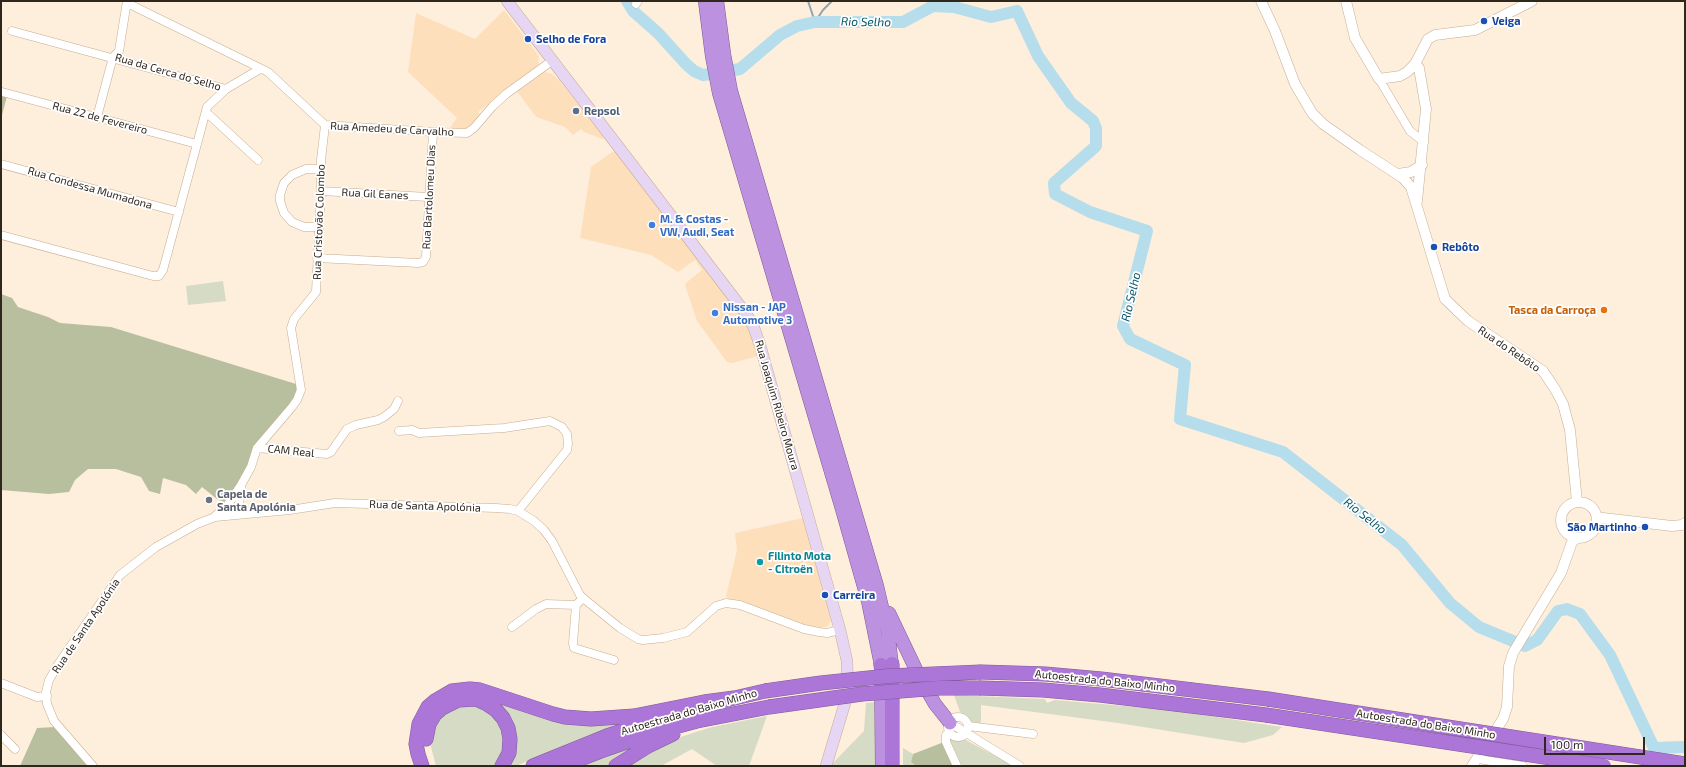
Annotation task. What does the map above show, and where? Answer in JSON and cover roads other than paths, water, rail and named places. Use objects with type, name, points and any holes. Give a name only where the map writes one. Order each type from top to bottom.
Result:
[{"type":"highway","points":[[705,1],[725,92],[855,550],[871,615],[896,697],[896,766]]},
{"type":"highway","points":[[717,1],[718,55]]},
{"type":"highway","points":[[725,92],[877,586],[888,633],[886,766]]},
{"type":"highway","points":[[877,586],[921,680],[950,728]]},
{"type":"highway","points":[[882,766],[887,664]]},
{"type":"highway","points":[[887,664],[892,766]]},
{"type":"highway","name":"Autoestrada do Baixo Minho","points":[[533,766],[581,746],[636,726],[734,698],[765,691],[860,678],[916,674],[981,672],[1045,674],[1268,700],[1685,764]]},
{"type":"highway","name":"Autoestrada do Baixo Minho","points":[[562,766],[607,748],[656,732],[697,721],[750,710],[830,697],[939,688],[981,688],[1043,690],[1093,694],[1266,715],[1604,766]]},
{"type":"highway","points":[[422,766],[416,744],[419,724],[432,704],[443,695],[452,691],[470,689],[480,690],[553,714],[565,717],[591,719],[634,716],[704,702],[734,698]]},
{"type":"highway","points":[[432,766],[427,754],[426,744],[429,724],[435,714],[442,708],[458,700],[467,699],[476,699],[487,704],[496,710],[503,718],[508,728],[510,739],[509,753],[502,766]]},
{"type":"highway","points":[[616,766],[648,746],[672,734],[750,710]]},
{"type":"main road","name":"Rua Joaquim Ribeiro Moura","points":[[507,1],[747,314],[754,328],[839,627],[847,661],[848,693],[826,766]]},
{"type":"street","name":"Rua do Rebôto","points":[[1261,1],[1280,43],[1295,84],[1312,113],[1323,124],[1398,174],[1411,187],[1445,299],[1468,322],[1543,371],[1555,389],[1563,404],[1570,430],[1578,502]]},
{"type":"street","points":[[1346,1],[1357,42],[1410,130],[1424,142]]},
{"type":"street","points":[[1379,79],[1400,76],[1407,72],[1415,64],[1428,39],[1435,35],[1475,30],[1532,1]]},
{"type":"street","points":[[97,117],[113,57],[119,51],[127,2],[268,72],[325,125]]},
{"type":"street","name":"Rua da Cerca do Selho","points":[[12,31],[113,57],[226,89],[260,69]]},
{"type":"street","name":"Rua Amedeu de Carvalho","points":[[325,125],[467,133],[474,128],[492,107],[506,94],[553,60]]},
{"type":"street","name":"Rua do Rebôto","points":[[1415,64],[1419,68],[1426,109],[1417,206]]},
{"type":"street","points":[[1,235],[153,276],[159,276],[163,270],[207,108],[226,89]]},
{"type":"street","name":"Rua 22 de Fevereiro","points":[[2,92],[197,144]]},
{"type":"street","points":[[206,112],[258,160]]},
{"type":"street","name":"Rua Cristovão Colombo","points":[[232,515],[230,510],[232,504],[251,467],[257,448],[292,407],[297,400],[300,390],[291,328],[294,319],[316,292],[321,169],[325,125]]},
{"type":"street","name":"Rua Bartolomeu Dias","points":[[317,258],[423,262],[426,257],[428,197],[433,132]]},
{"type":"street","name":"Rua Condessa Mumadona","points":[[1,164],[179,212]]},
{"type":"street","name":"Rua do Rebôto","points":[[1411,187],[1417,181],[1422,165]]},
{"type":"street","points":[[1398,174],[1411,172],[1422,165]]},
{"type":"street","points":[[318,227],[304,227],[292,222],[284,213],[280,201],[280,195],[284,184],[292,175],[306,169],[321,169]]},
{"type":"street","name":"Rua Gil Eanes","points":[[321,191],[428,197]]},
{"type":"street","name":"CAM Real","points":[[257,448],[327,454],[331,452],[347,429],[384,417],[394,409],[398,401]]},
{"type":"street","points":[[399,431],[412,430],[419,433],[504,428],[550,421],[562,428],[567,434],[567,450],[518,511]]},
{"type":"street","name":"Rua Cristovão Colombo","points":[[240,487],[239,505],[244,514]]},
{"type":"street","name":"Rua Cristovão Colombo","points":[[215,517],[227,506],[240,487]]},
{"type":"street","points":[[1523,766],[1475,763],[1503,719],[1507,707],[1509,666],[1512,653],[1561,573],[1572,542],[1577,538],[1589,535],[1593,531],[1597,519],[1596,514],[1588,505],[1578,502],[1568,506],[1562,515],[1561,520],[1562,525],[1568,534],[1577,538]]},
{"type":"street","name":"Rua de Santa Apolónia","points":[[46,696],[49,680],[59,663],[120,575],[156,547],[186,529],[215,517],[335,504],[496,508],[518,511],[534,521],[544,530],[552,541],[580,595],[620,628],[630,635],[643,640],[663,638],[687,632],[716,606],[726,603],[740,605],[804,629],[827,633],[839,627]]},
{"type":"street","points":[[1597,519],[1603,518],[1672,526],[1682,525],[1685,523]]},
{"type":"street","points":[[583,598],[576,606],[573,643],[574,648],[614,660]]},
{"type":"street","points":[[512,626],[536,608],[546,604],[576,606]]},
{"type":"street","points":[[1,683],[38,697],[46,696],[47,704],[54,721],[94,766]]},
{"type":"street","points":[[957,766],[946,742],[946,735],[950,728],[1033,734]]},
{"type":"street","points":[[967,730],[1020,766]]},
{"type":"street","points":[[1,735],[15,749]]},
{"type":"waterway","name":"Rio Selho","points":[[627,1],[633,11],[658,33],[686,64],[694,71],[703,75],[740,69],[780,35],[797,26],[815,22],[903,22],[933,6],[954,7],[991,17],[1017,11],[1038,56],[1071,103],[1093,121],[1096,128],[1096,146],[1054,183],[1055,194],[1090,212],[1147,231],[1123,326],[1130,339],[1185,365],[1180,419],[1283,452],[1402,545],[1450,603],[1479,627],[1525,646],[1537,640],[1558,611],[1567,609],[1580,614],[1610,655],[1654,748],[1685,747]]},
{"type":"waterway","points":[[808,1],[815,22]]},
{"type":"waterway","points":[[815,22],[823,10],[832,1]]},
{"type":"place","name":"Veiga","points":[[1484,21]]},
{"type":"place","name":"Selho de Fora","points":[[528,39]]},
{"type":"place","name":"Repsol","points":[[576,111]]},
{"type":"place","name":"M. & Costas - VW, Audi, Seat","points":[[652,225]]},
{"type":"place","name":"Rebôto","points":[[1434,247]]},
{"type":"place","name":"Tasca da Carroça","points":[[1604,310]]},
{"type":"place","name":"Nissan - JAP Automotive 3","points":[[715,313]]},
{"type":"place","name":"Capela de Santa Apolónia","points":[[209,500]]},
{"type":"place","name":"São Martinho","points":[[1645,527]]},
{"type":"place","name":"Filinto Mota - Citroën","points":[[760,562]]},
{"type":"place","name":"Carreira","points":[[825,595]]}]
